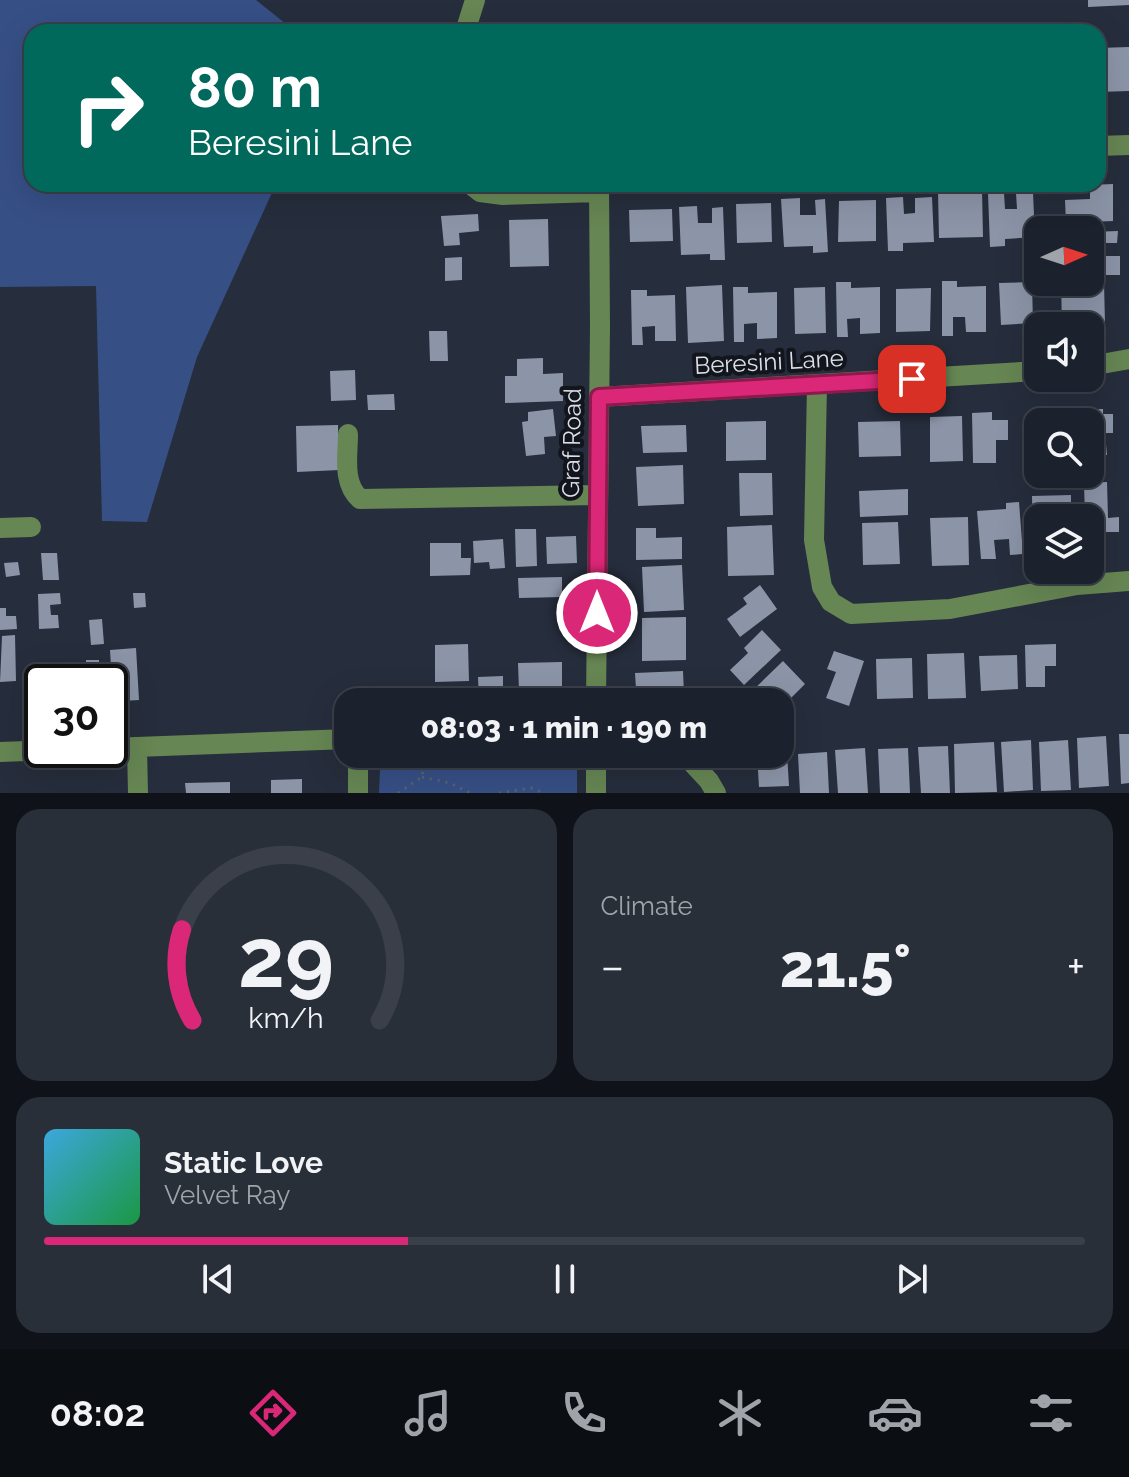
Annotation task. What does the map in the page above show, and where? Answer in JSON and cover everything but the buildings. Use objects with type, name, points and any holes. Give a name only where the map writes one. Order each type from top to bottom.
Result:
[{"type":"street","points":[[468,24],[475,0]]},
{"type":"street","points":[[1106,146],[1129,145]]},
{"type":"street","points":[[480,192],[503,195],[544,192]]},
{"type":"street","name":"Graf Road","points":[[596,688],[598,192]]},
{"type":"street","points":[[1104,363],[1129,359]]},
{"type":"street","name":"Beresini Lane","points":[[599,397],[1024,372]]},
{"type":"street","points":[[817,385],[814,540],[822,587],[831,602],[851,614],[950,609],[1077,585],[1129,581]]},
{"type":"street","points":[[348,434],[347,478],[354,494],[360,499],[598,495]]},
{"type":"street","points":[[0,528],[31,527]]},
{"type":"street","points":[[128,747],[334,740]]},
{"type":"street","points":[[137,747],[138,793]]},
{"type":"street","points":[[0,752],[24,751]]},
{"type":"street","points":[[358,768],[358,793]]},
{"type":"street","points":[[596,768],[596,793]]},
{"type":"street","points":[[697,768],[716,793]]},
{"type":"path","points":[[422,777],[423,768]]},
{"type":"path","points":[[398,793],[422,777],[450,783],[470,793]]},
{"type":"path","points":[[499,793],[531,788],[544,793]]},
{"type":"shaded area","points":[[0,0],[256,0],[286,24],[24,24],[24,192],[272,192],[197,357],[147,522],[102,521],[96,286],[0,287]]},
{"type":"shaded area","points":[[577,768],[577,793],[379,793],[380,769]]},
{"type":"route","points":[[597,613],[599,397],[912,379]]}]
